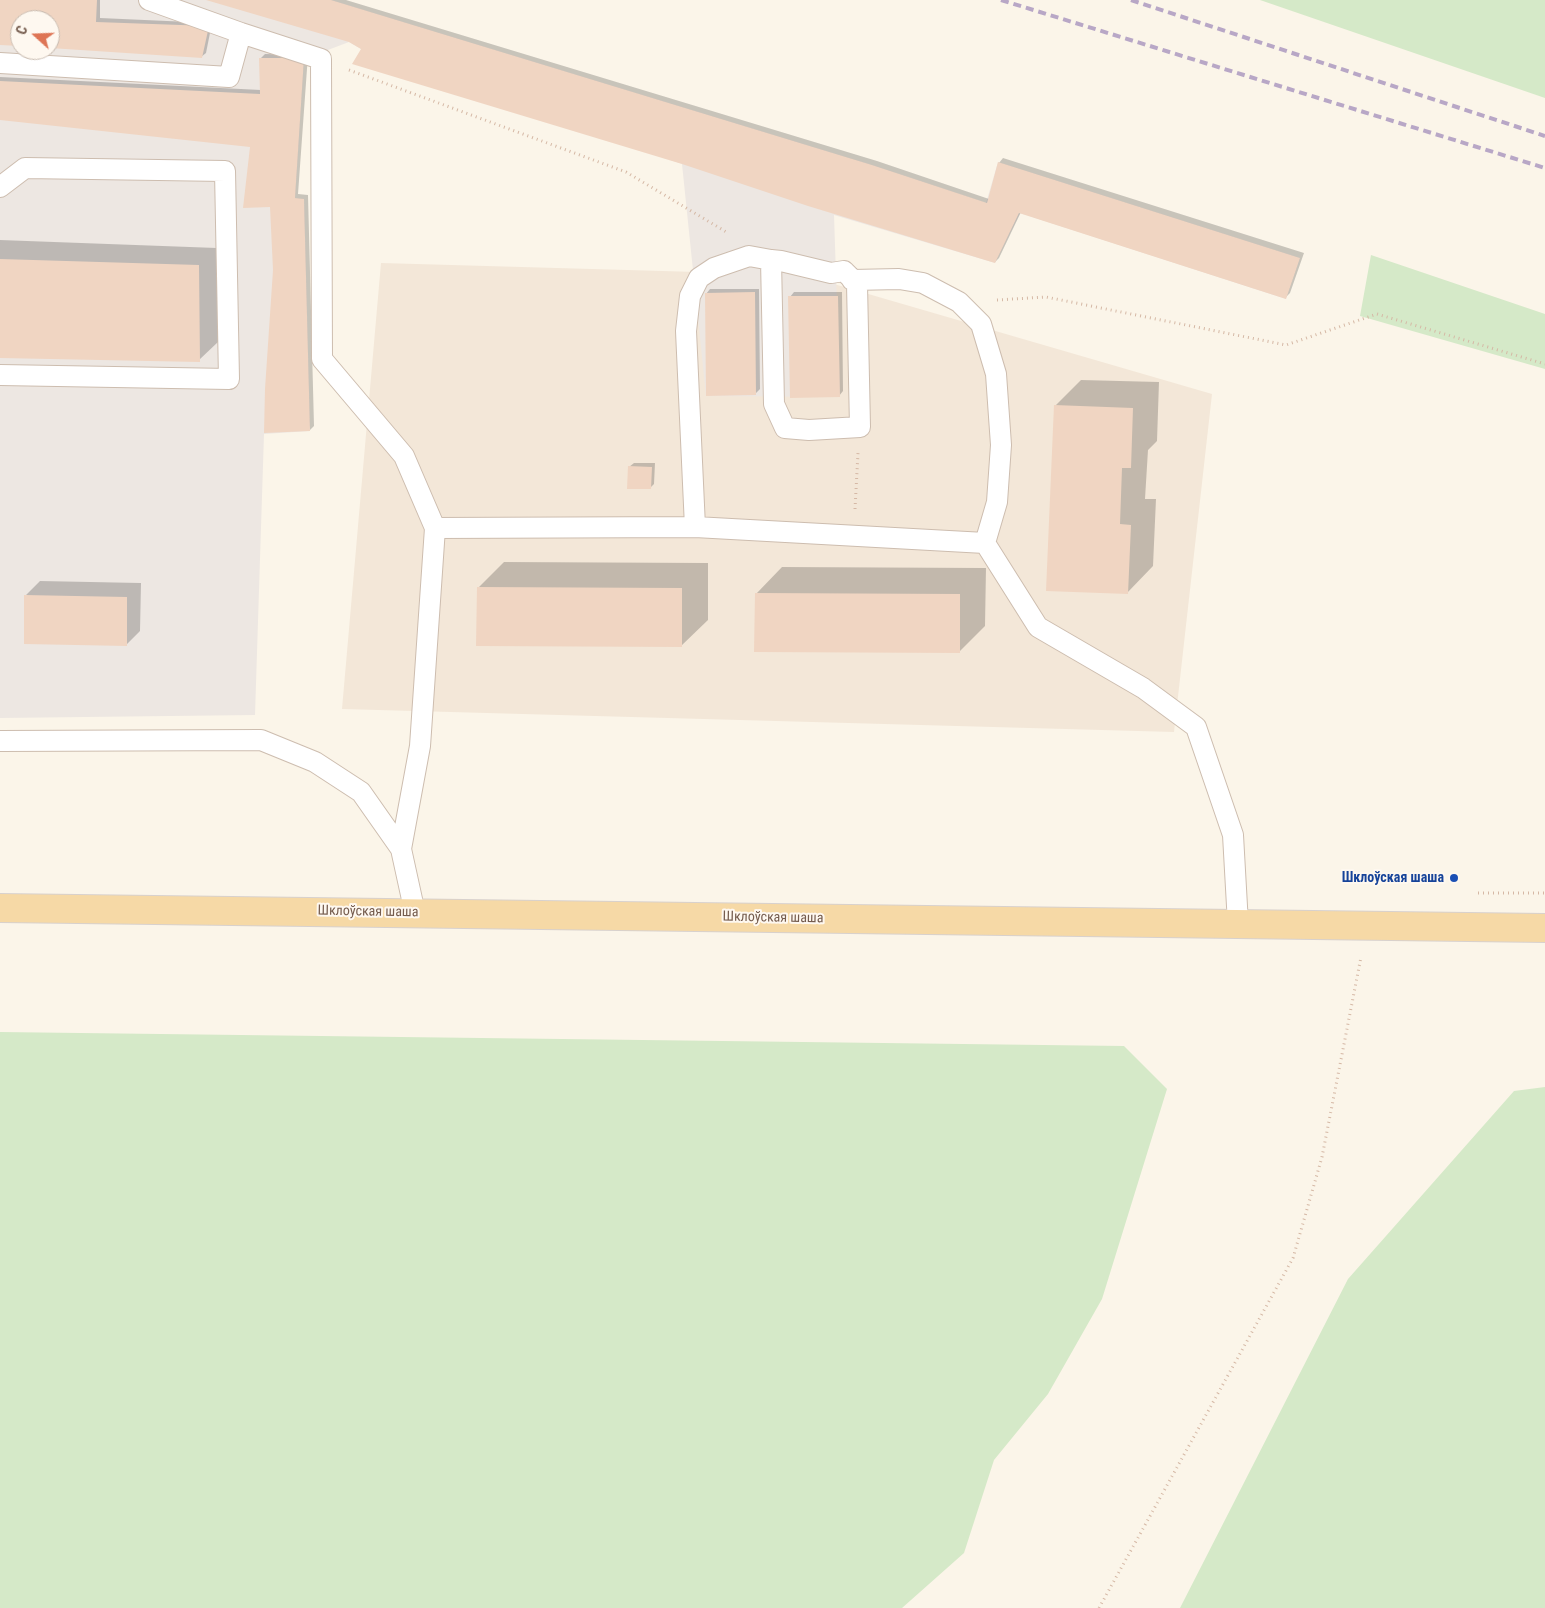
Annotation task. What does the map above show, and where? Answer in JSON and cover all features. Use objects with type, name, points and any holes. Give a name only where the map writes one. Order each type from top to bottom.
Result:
[{"type":"main road","name":"Шклоўская шаша","points":[[0,908],[1545,928]]},
{"type":"lane","points":[[150,0],[241,33],[321,59],[322,359],[404,456],[435,528],[420,746],[401,849]]},
{"type":"lane","points":[[0,63],[228,76],[241,33]]},
{"type":"lane","points":[[0,187],[26,168],[225,171],[228,379],[0,375]]},
{"type":"lane","points":[[695,527],[686,331],[690,296],[699,278],[714,268],[749,256],[771,260],[831,273],[844,271],[857,284],[860,427],[809,430],[785,428],[774,404],[771,260]]},
{"type":"lane","points":[[852,280],[899,279],[924,283],[959,302],[980,324],[996,374],[1001,445],[997,502],[986,543],[1038,627],[1143,688],[1196,727],[1234,835],[1238,924]]},
{"type":"lane","points":[[435,528],[695,527],[986,543]]},
{"type":"lane","points":[[0,741],[262,740],[315,762],[361,792],[401,849],[415,913]]},
{"type":"path","points":[[321,59],[626,172],[728,234]]},
{"type":"path","points":[[959,302],[1046,297],[1286,345],[1377,314],[1545,364]]},
{"type":"path","points":[[854,536],[860,427]]},
{"type":"path","points":[[1099,1608],[1294,1258],[1322,1157],[1362,953],[1362,926]]},
{"type":"shaded area","points":[[0,0],[331,0],[872,165],[986,203],[998,162],[1300,258],[1286,299],[1020,213],[995,263],[834,215],[840,397],[706,396],[682,164],[361,49],[349,42],[304,59],[295,198],[304,199],[310,431],[264,434],[255,715],[0,718]]},
{"type":"shaded area","points":[[381,263],[803,275],[1212,394],[1174,732],[342,709]]},
{"type":"green space","points":[[1260,0],[1545,0],[1545,98]]},
{"type":"green space","points":[[1371,255],[1545,314],[1545,369],[1360,316]]},
{"type":"green space","points":[[0,1032],[1124,1046],[1167,1089],[1102,1299],[1048,1394],[994,1460],[964,1553],[902,1608],[0,1608]]},
{"type":"green space","points":[[1545,1087],[1545,1608],[1180,1608],[1348,1279],[1514,1091]]},
{"type":"building","points":[[0,0],[97,0],[96,22],[209,26],[202,58],[60,49],[60,10],[10,10],[10,46],[0,45]]},
{"type":"building","points":[[206,0],[331,0],[872,165],[987,203],[998,162],[1300,258],[1286,299],[1019,213],[995,263],[808,206],[682,164],[352,64],[361,49],[349,42]]},
{"type":"building","points":[[259,58],[304,58],[295,198],[304,199],[310,431],[264,433],[273,270],[270,207],[243,208],[250,147],[0,120],[0,81],[260,94]]},
{"type":"building","points":[[0,259],[199,265],[200,362],[0,358]]},
{"type":"building","points":[[755,292],[756,395],[706,396],[705,293]]},
{"type":"building","points":[[788,296],[838,296],[840,397],[790,398]]},
{"type":"building","points":[[1054,405],[1133,408],[1131,468],[1122,468],[1120,524],[1131,525],[1128,594],[1046,591]]},
{"type":"building","points":[[628,466],[652,467],[651,489],[627,489]]},
{"type":"building","points":[[477,587],[682,588],[682,647],[476,646]]},
{"type":"building","points":[[755,593],[960,594],[960,653],[754,652]]},
{"type":"building","points":[[24,595],[127,597],[127,646],[24,644]]},
{"type":"railway","points":[[1001,0],[1545,168]]},
{"type":"railway","points":[[1131,0],[1545,136]]},
{"type":"place","name":"Шклоўская шаша","points":[[1454,878]]}]
